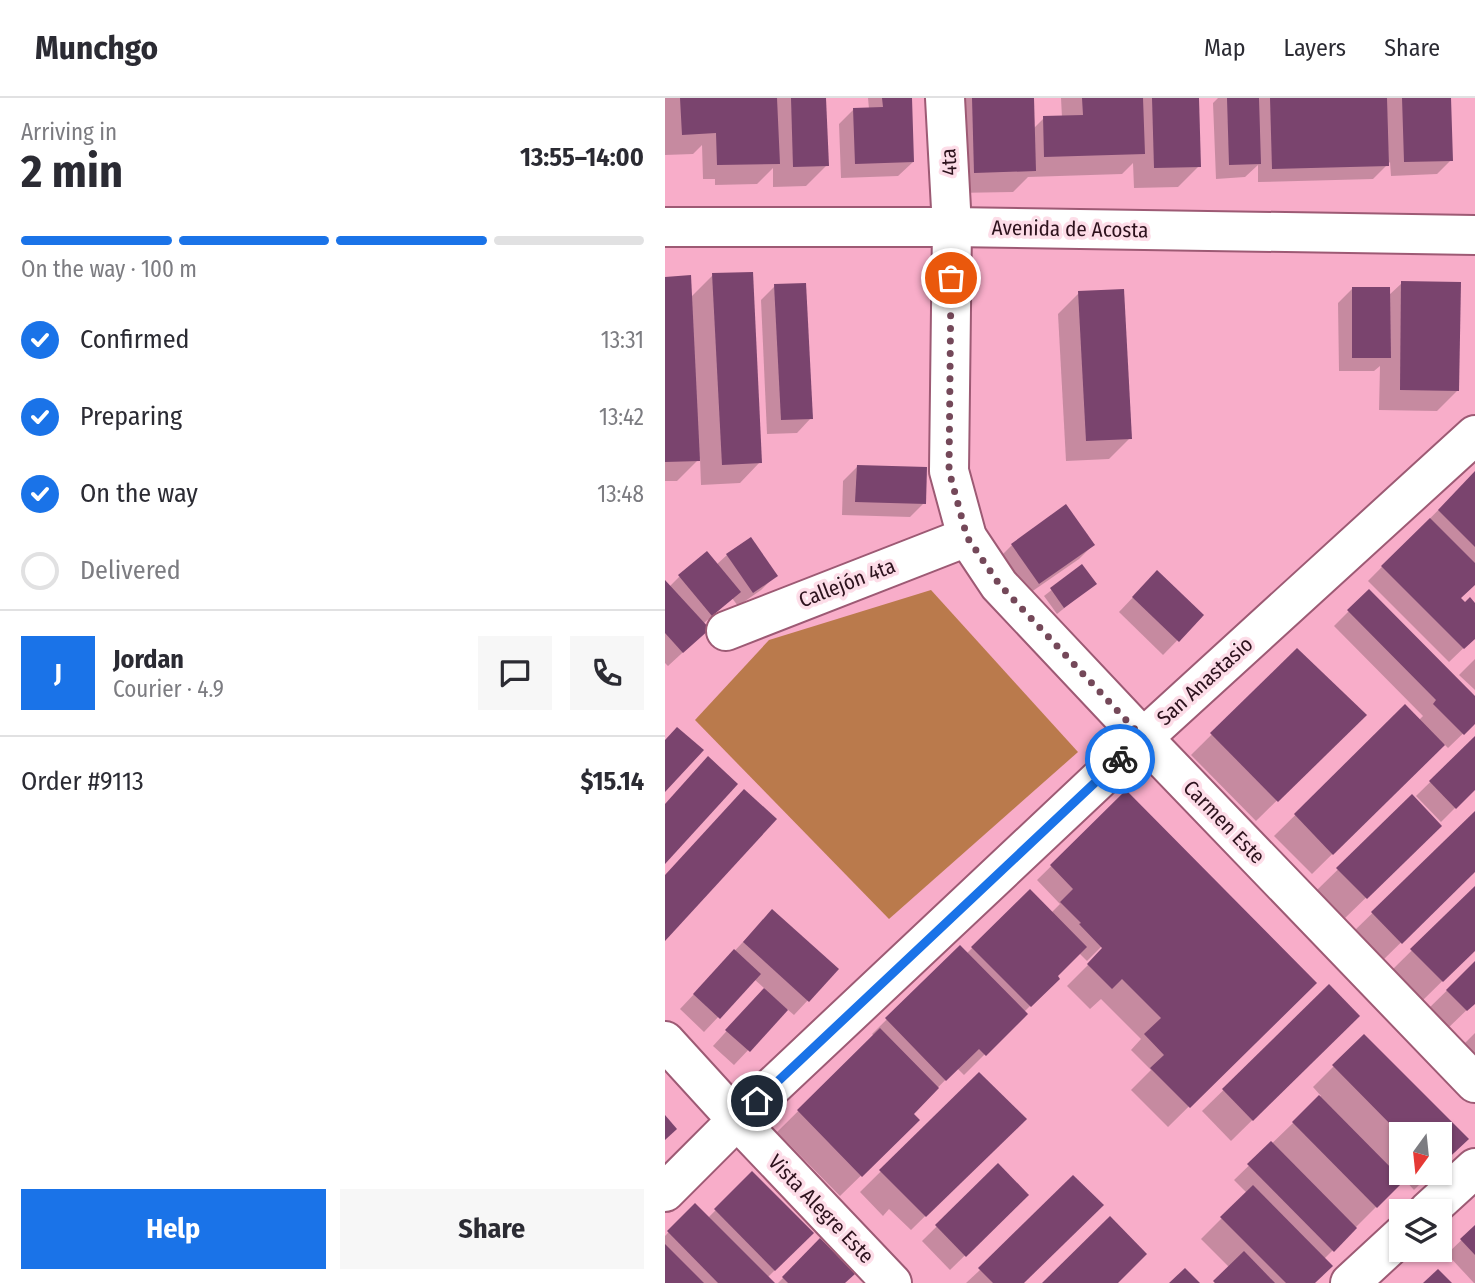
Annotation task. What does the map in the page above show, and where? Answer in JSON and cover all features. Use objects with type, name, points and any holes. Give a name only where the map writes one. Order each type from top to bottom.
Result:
[{"type":"street","name":"4ta","points":[[945,98],[952,227]]},
{"type":"street","name":"Avenida de Acosta","points":[[665,227],[952,227],[1475,235]]},
{"type":"street","name":"Carmen Este","points":[[952,227],[949,471],[967,537],[999,584],[1475,1083]]},
{"type":"street","name":"San Anastasio","points":[[665,1192],[737,1120],[1143,738],[1475,435]]},
{"type":"street","name":"Callejón 4ta","points":[[726,631],[967,537]]},
{"type":"street","name":"Vista Alegre Este","points":[[665,1041],[892,1283]]},
{"type":"street","points":[[1441,1199],[1475,1168]]},
{"type":"street","points":[[1350,1283],[1389,1248]]},
{"type":"shaded area","points":[[931,590],[1078,752],[889,919],[695,720],[769,640]]},
{"type":"building","points":[[680,98],[777,98],[780,164],[717,165],[716,133],[682,135]]},
{"type":"building","points":[[791,98],[826,98],[829,166],[793,167]]},
{"type":"building","points":[[882,98],[912,98],[914,162],[855,164],[853,108],[883,107]]},
{"type":"building","points":[[972,98],[1034,98],[1036,171],[974,173]]},
{"type":"building","points":[[1082,98],[1143,98],[1145,154],[1044,157],[1043,116],[1083,115]]},
{"type":"building","points":[[1152,98],[1199,98],[1201,167],[1154,168]]},
{"type":"building","points":[[1227,98],[1259,98],[1261,164],[1229,165]]},
{"type":"building","points":[[1270,98],[1387,98],[1389,166],[1272,169]]},
{"type":"building","points":[[1402,98],[1451,98],[1453,161],[1404,162]]},
{"type":"building","points":[[753,272],[762,463],[722,465],[712,273]]},
{"type":"building","points":[[691,275],[700,461],[665,462],[665,277]]},
{"type":"building","points":[[1401,281],[1461,282],[1459,391],[1400,390]]},
{"type":"building","points":[[806,283],[813,419],[781,420],[774,284]]},
{"type":"building","points":[[1352,287],[1390,287],[1391,358],[1352,358]]},
{"type":"building","points":[[1124,289],[1132,439],[1086,441],[1078,291]]},
{"type":"building","points":[[857,465],[927,467],[926,504],[855,502]]},
{"type":"building","points":[[1475,471],[1475,547],[1438,510]]},
{"type":"building","points":[[1066,504],[1095,545],[1039,584],[1011,544]]},
{"type":"building","points":[[1430,518],[1475,563],[1475,585],[1461,598],[1465,602],[1470,597],[1475,603],[1475,639],[1464,649],[1381,566]]},
{"type":"building","points":[[751,537],[778,576],[753,593],[726,554]]},
{"type":"building","points":[[707,551],[741,592],[712,616],[678,575]]},
{"type":"building","points":[[1082,564],[1097,584],[1064,608],[1050,588]]},
{"type":"building","points":[[1157,570],[1204,615],[1179,642],[1132,597]]},
{"type":"building","points":[[665,580],[710,629],[683,653],[665,633]]},
{"type":"building","points":[[1369,589],[1475,696],[1475,724],[1464,735],[1433,704],[1436,700],[1347,610]]},
{"type":"building","points":[[1297,648],[1367,715],[1278,802],[1210,733]]},
{"type":"building","points":[[1405,704],[1445,745],[1333,855],[1294,814]]},
{"type":"building","points":[[677,727],[704,750],[665,792],[665,740]]},
{"type":"building","points":[[1475,736],[1475,790],[1456,809],[1429,781]]},
{"type":"building","points":[[708,756],[738,784],[665,864],[665,804]]},
{"type":"building","points":[[744,789],[777,819],[665,941],[665,875]]},
{"type":"building","points":[[1126,790],[1317,983],[1190,1108],[1150,1068],[1164,1055],[1144,1034],[1161,1018],[1122,979],[1112,989],[1087,964],[1102,948],[1060,902],[1073,889],[1050,865]]},
{"type":"building","points":[[1412,794],[1442,826],[1367,899],[1336,868]]},
{"type":"building","points":[[1475,811],[1475,872],[1402,944],[1371,912]]},
{"type":"building","points":[[1475,886],[1475,951],[1443,982],[1410,949]]},
{"type":"building","points":[[1030,889],[1087,947],[1031,1007],[971,947]]},
{"type":"building","points":[[772,909],[839,969],[809,1002],[743,942]]},
{"type":"building","points":[[960,945],[1028,1014],[986,1056],[979,1049],[946,1081],[885,1018]]},
{"type":"building","points":[[734,949],[761,974],[720,1019],[693,994]]},
{"type":"building","points":[[1475,961],[1475,1004],[1467,1011],[1446,990]]},
{"type":"building","points":[[1329,984],[1360,1016],[1253,1121],[1222,1089]]},
{"type":"building","points":[[764,988],[788,1010],[750,1052],[725,1030]]},
{"type":"building","points":[[880,1028],[939,1088],[914,1114],[920,1120],[862,1177],[797,1110]]},
{"type":"building","points":[[1364,1034],[1452,1122],[1389,1123],[1332,1065]]},
{"type":"building","points":[[979,1072],[1027,1119],[926,1217],[879,1170]]},
{"type":"building","points":[[1319,1095],[1389,1166],[1389,1185],[1400,1185],[1377,1208],[1292,1122]]},
{"type":"building","points":[[665,1115],[677,1129],[665,1140]]},
{"type":"building","points":[[1453,1123],[1469,1139],[1453,1154]]},
{"type":"building","points":[[1271,1141],[1357,1228],[1334,1252],[1247,1164]]},
{"type":"building","points":[[998,1163],[1029,1195],[966,1257],[935,1225]]},
{"type":"building","points":[[752,1171],[814,1233],[775,1271],[714,1209]]},
{"type":"building","points":[[1073,1175],[1104,1205],[1024,1283],[993,1283],[978,1268]]},
{"type":"building","points":[[1253,1185],[1333,1266],[1315,1283],[1286,1283],[1220,1217]]},
{"type":"building","points":[[695,1203],[775,1283],[718,1283],[667,1231]]},
{"type":"building","points":[[1110,1216],[1147,1254],[1118,1283],[1042,1283]]},
{"type":"building","points":[[1475,1225],[1475,1255],[1460,1239]]},
{"type":"building","points":[[820,1238],[855,1274],[845,1283],[788,1283],[782,1277]]},
{"type":"building","points":[[665,1244],[704,1283],[665,1283]]},
{"type":"building","points":[[1244,1251],[1275,1283],[1213,1281]]},
{"type":"building","points":[[1185,1268],[1200,1283],[1169,1283]]},
{"type":"building","points":[[1438,1269],[1452,1283],[1423,1283]]},
{"type":"way so far","points":[[951,278],[949,471],[967,537],[999,584],[1143,738],[1120,759]]},
{"type":"route","points":[[757,1101],[1120,759]]}]
